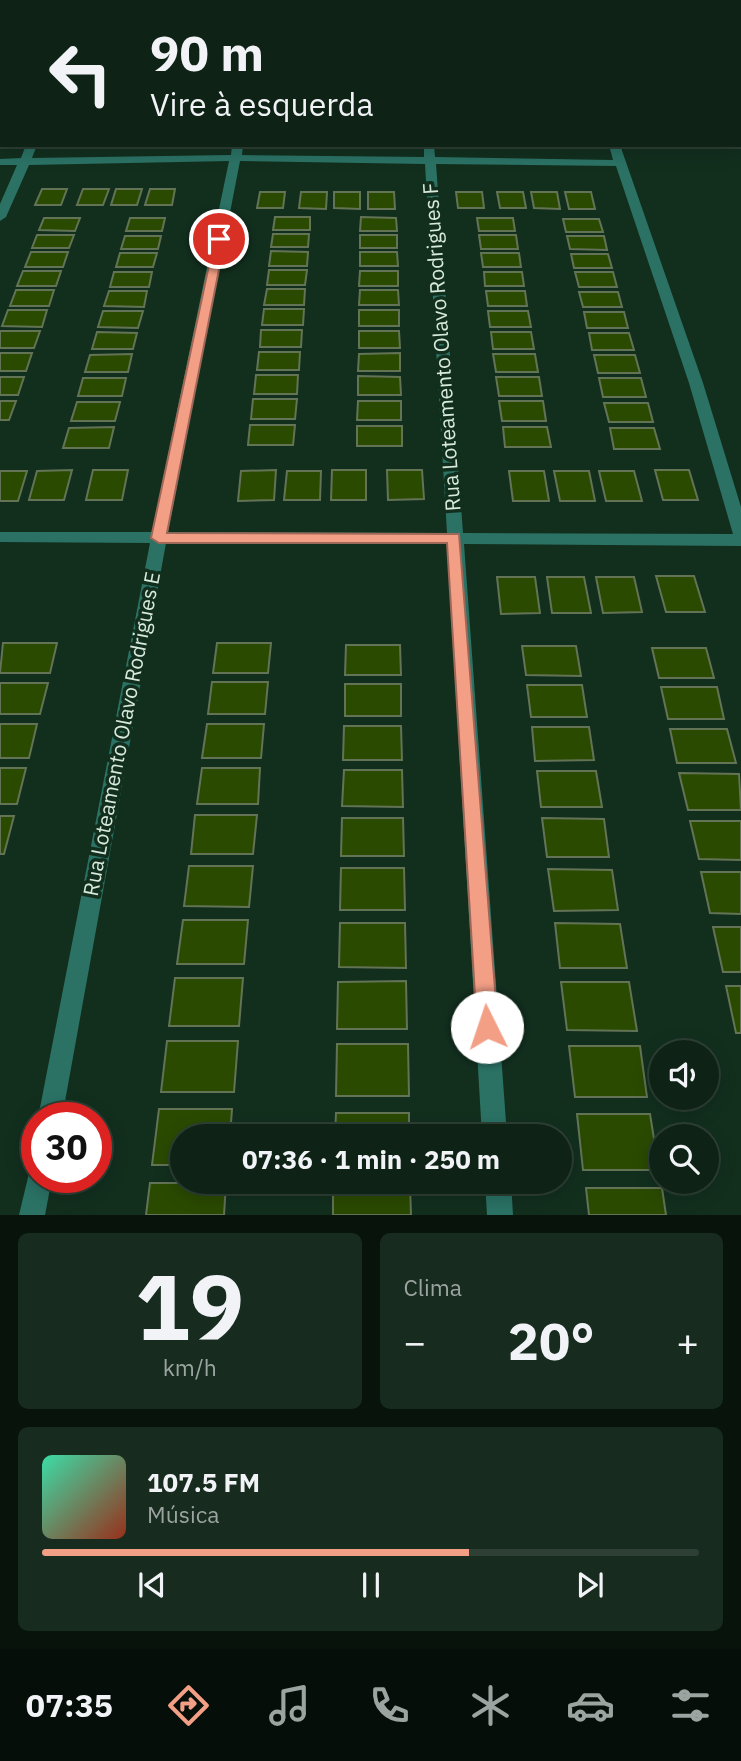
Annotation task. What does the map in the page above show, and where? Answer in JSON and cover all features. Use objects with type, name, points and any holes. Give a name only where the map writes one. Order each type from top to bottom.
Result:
[{"type":"street","points":[[0,218],[31,147]]},
{"type":"street","points":[[615,147],[696,383],[741,534]]},
{"type":"street","points":[[0,162],[237,151],[429,153],[620,163]]},
{"type":"street","name":"Rua Loteamento Olavo Rodrigues E","points":[[53,1102],[159,538],[237,151]]},
{"type":"street","name":"Rua Loteamento Olavo Rodrigues F","points":[[429,153],[494,1124]]},
{"type":"street","points":[[0,537],[741,540]]},
{"type":"street","points":[[32,1215],[36,1193]]},
{"type":"street","points":[[499,1194],[500,1215]]},
{"type":"building","points":[[42,189],[67,189],[61,205],[35,205]]},
{"type":"building","points":[[83,189],[109,189],[103,205],[77,205]]},
{"type":"building","points":[[116,189],[142,189],[137,205],[111,205]]},
{"type":"building","points":[[150,189],[175,189],[172,205],[145,205]]},
{"type":"building","points":[[260,192],[285,192],[283,208],[257,208]]},
{"type":"building","points":[[301,192],[327,192],[326,209],[299,208]]},
{"type":"building","points":[[334,192],[360,192],[360,209],[334,208]]},
{"type":"building","points":[[368,192],[394,192],[395,209],[368,209]]},
{"type":"building","points":[[456,192],[482,192],[484,208],[458,208]]},
{"type":"building","points":[[497,192],[523,192],[526,208],[500,208]]},
{"type":"building","points":[[531,192],[557,192],[560,209],[534,208]]},
{"type":"building","points":[[565,192],[591,192],[595,209],[569,209]]},
{"type":"building","points":[[275,217],[310,217],[310,230],[273,230]]},
{"type":"building","points":[[361,217],[396,218],[397,231],[360,231]]},
{"type":"building","points":[[44,218],[80,218],[75,231],[39,230]]},
{"type":"building","points":[[130,218],[165,218],[162,231],[126,231]]},
{"type":"building","points":[[477,218],[513,218],[515,231],[479,231]]},
{"type":"building","points":[[563,219],[599,219],[603,232],[566,232]]},
{"type":"building","points":[[273,234],[309,234],[308,247],[271,247]]},
{"type":"building","points":[[37,235],[74,235],[69,248],[32,248]]},
{"type":"building","points":[[360,235],[397,235],[397,248],[360,248]]},
{"type":"building","points":[[479,235],[516,235],[518,249],[481,249]]},
{"type":"building","points":[[125,236],[161,236],[158,249],[121,249]]},
{"type":"building","points":[[567,236],[604,236],[607,250],[570,249]]},
{"type":"building","points":[[271,251],[308,252],[307,266],[269,266]]},
{"type":"building","points":[[31,252],[68,252],[63,267],[25,267]]},
{"type":"building","points":[[360,252],[397,252],[398,266],[360,266]]},
{"type":"building","points":[[120,253],[157,253],[153,267],[116,267]]},
{"type":"building","points":[[481,253],[519,253],[521,267],[483,267]]},
{"type":"building","points":[[571,254],[608,254],[612,268],[574,268]]},
{"type":"building","points":[[269,270],[307,270],[305,285],[267,285]]},
{"type":"building","points":[[23,271],[61,271],[56,286],[17,286]]},
{"type":"building","points":[[360,271],[398,271],[398,286],[359,286]]},
{"type":"building","points":[[114,272],[152,272],[149,287],[110,287]]},
{"type":"building","points":[[484,272],[522,272],[524,286],[485,286]]},
{"type":"building","points":[[575,272],[613,272],[617,287],[579,287]]},
{"type":"building","points":[[267,289],[305,289],[304,305],[264,305]]},
{"type":"building","points":[[16,290],[54,290],[49,306],[10,306]]},
{"type":"building","points":[[360,290],[398,290],[399,305],[359,305]]},
{"type":"building","points":[[109,291],[147,291],[144,307],[104,306]]},
{"type":"building","points":[[486,291],[525,291],[527,306],[488,306]]},
{"type":"building","points":[[579,292],[618,292],[622,307],[583,307]]},
{"type":"building","points":[[264,309],[304,309],[303,325],[262,325]]},
{"type":"building","points":[[8,310],[47,310],[42,327],[2,326]]},
{"type":"building","points":[[359,310],[399,310],[399,326],[359,326]]},
{"type":"building","points":[[103,311],[143,311],[138,328],[98,327]]},
{"type":"building","points":[[488,311],[528,311],[531,327],[490,327]]},
{"type":"building","points":[[584,312],[624,312],[628,328],[587,328]]},
{"type":"building","points":[[261,330],[302,330],[301,347],[260,347]]},
{"type":"building","points":[[0,331],[40,331],[34,348],[0,348]]},
{"type":"building","points":[[359,331],[399,331],[400,348],[359,348]]},
{"type":"building","points":[[97,332],[137,333],[133,349],[92,349]]},
{"type":"building","points":[[491,332],[531,332],[534,349],[493,349]]},
{"type":"building","points":[[589,333],[629,333],[634,350],[592,350]]},
{"type":"building","points":[[259,352],[300,352],[299,370],[257,370]]},
{"type":"building","points":[[0,353],[32,353],[26,371],[0,371]]},
{"type":"building","points":[[400,353],[400,371],[358,371],[359,354]]},
{"type":"building","points":[[132,354],[128,372],[85,372],[90,355]]},
{"type":"building","points":[[493,354],[535,354],[538,372],[496,372]]},
{"type":"building","points":[[594,355],[635,355],[640,373],[598,373]]},
{"type":"building","points":[[256,375],[298,375],[297,394],[254,394]]},
{"type":"building","points":[[358,376],[400,377],[401,395],[358,395]]},
{"type":"building","points":[[0,377],[24,377],[18,395],[0,395]]},
{"type":"building","points":[[496,377],[539,377],[542,396],[499,396]]},
{"type":"building","points":[[83,378],[126,378],[122,396],[78,396]]},
{"type":"building","points":[[599,378],[641,378],[646,397],[603,397]]},
{"type":"building","points":[[253,399],[297,399],[295,419],[251,419]]},
{"type":"building","points":[[0,401],[16,401],[9,420],[0,420]]},
{"type":"building","points":[[358,401],[401,401],[401,420],[357,420]]},
{"type":"building","points":[[499,401],[543,401],[546,421],[502,421]]},
{"type":"building","points":[[77,402],[120,402],[115,421],[71,421]]},
{"type":"building","points":[[604,403],[648,403],[653,422],[609,422]]},
{"type":"building","points":[[250,425],[295,425],[293,445],[248,445]]},
{"type":"building","points":[[357,426],[402,426],[402,446],[357,446]]},
{"type":"building","points":[[114,427],[109,448],[63,448],[69,428]]},
{"type":"building","points":[[503,427],[547,427],[551,447],[505,447]]},
{"type":"building","points":[[610,428],[654,428],[660,449],[614,449]]},
{"type":"building","points":[[72,470],[64,500],[29,500],[37,471]]},
{"type":"building","points":[[93,470],[128,470],[122,500],[86,500]]},
{"type":"building","points":[[276,470],[274,500],[238,501],[241,471]]},
{"type":"building","points":[[332,470],[366,470],[366,500],[331,500]]},
{"type":"building","points":[[387,470],[422,470],[424,499],[388,500]]},
{"type":"building","points":[[655,470],[689,470],[698,500],[663,500]]},
{"type":"building","points":[[0,471],[27,471],[18,501],[0,501]]},
{"type":"building","points":[[287,471],[321,471],[320,500],[284,500]]},
{"type":"building","points":[[509,471],[544,471],[549,501],[513,501]]},
{"type":"building","points":[[554,471],[589,471],[595,501],[560,501]]},
{"type":"building","points":[[599,471],[634,471],[642,501],[606,501]]},
{"type":"building","points":[[656,576],[694,576],[705,612],[666,612]]},
{"type":"building","points":[[497,577],[535,577],[540,613],[501,614]]},
{"type":"building","points":[[547,577],[584,577],[591,613],[552,613]]},
{"type":"building","points":[[596,577],[634,577],[642,612],[603,613]]},
{"type":"building","points":[[3,643],[57,643],[50,673],[0,673]]},
{"type":"building","points":[[217,643],[271,643],[268,673],[213,673]]},
{"type":"building","points":[[346,645],[400,645],[401,675],[345,675]]},
{"type":"building","points":[[522,646],[576,646],[581,676],[526,675]]},
{"type":"building","points":[[652,648],[706,648],[714,678],[659,678]]},
{"type":"building","points":[[212,682],[268,682],[265,714],[208,714]]},
{"type":"building","points":[[0,683],[48,683],[40,714],[0,714]]},
{"type":"building","points":[[345,684],[401,684],[401,716],[345,716]]},
{"type":"building","points":[[527,685],[582,685],[587,717],[531,717]]},
{"type":"building","points":[[661,687],[717,687],[724,719],[668,719]]},
{"type":"building","points":[[0,724],[37,724],[29,758],[0,758]]},
{"type":"building","points":[[207,724],[264,724],[261,758],[202,758]]},
{"type":"building","points":[[344,726],[401,726],[402,760],[343,760]]},
{"type":"building","points":[[532,727],[589,727],[594,760],[535,761]]},
{"type":"building","points":[[670,729],[727,729],[736,763],[677,763]]},
{"type":"building","points":[[0,768],[26,768],[17,804],[0,804]]},
{"type":"building","points":[[202,768],[260,768],[258,804],[197,804]]},
{"type":"building","points":[[344,770],[402,770],[403,807],[342,806]]},
{"type":"building","points":[[537,771],[596,771],[602,807],[541,807]]},
{"type":"building","points":[[679,773],[739,774],[741,810],[688,810]]},
{"type":"building","points":[[195,815],[257,815],[253,854],[191,854]]},
{"type":"building","points":[[0,816],[14,816],[4,854],[0,854]]},
{"type":"building","points":[[342,818],[403,818],[404,856],[341,856]]},
{"type":"building","points":[[542,818],[604,819],[609,857],[547,857]]},
{"type":"building","points":[[690,821],[741,821],[741,860],[699,859]]},
{"type":"building","points":[[189,866],[253,866],[249,907],[184,906]]},
{"type":"building","points":[[341,868],[404,868],[405,910],[340,910]]},
{"type":"building","points":[[548,869],[612,870],[618,910],[554,911]]},
{"type":"building","points":[[701,872],[741,872],[741,914],[710,913]]},
{"type":"building","points":[[183,920],[248,920],[244,964],[177,964]]},
{"type":"building","points":[[340,923],[405,923],[406,968],[339,967]]},
{"type":"building","points":[[555,923],[620,924],[627,968],[560,968]]},
{"type":"building","points":[[713,927],[741,927],[741,972],[723,972]]},
{"type":"building","points":[[175,978],[243,978],[239,1026],[169,1026]]},
{"type":"building","points":[[406,981],[407,1029],[337,1029],[338,982]]},
{"type":"building","points":[[561,982],[629,982],[637,1031],[567,1030]]},
{"type":"building","points":[[726,986],[741,986],[741,1033],[736,1033]]},
{"type":"building","points":[[167,1041],[238,1041],[234,1092],[161,1092]]},
{"type":"building","points":[[337,1044],[408,1044],[409,1096],[336,1096]]},
{"type":"building","points":[[569,1046],[640,1046],[647,1097],[575,1097]]},
{"type":"building","points":[[159,1109],[232,1109],[231,1124],[170,1124],[170,1165],[152,1165]]},
{"type":"building","points":[[336,1113],[409,1113],[409,1124],[336,1124]]},
{"type":"building","points":[[577,1114],[650,1114],[649,1170],[583,1170]]},
{"type":"building","points":[[150,1183],[170,1183],[170,1194],[225,1194],[224,1215],[146,1215]]},
{"type":"building","points":[[586,1188],[649,1188],[649,1194],[663,1194],[666,1215],[589,1215]]},
{"type":"building","points":[[333,1194],[410,1194],[411,1215],[333,1215]]},
{"type":"route","points":[[219,239],[159,538],[454,538],[487,1027]]}]
